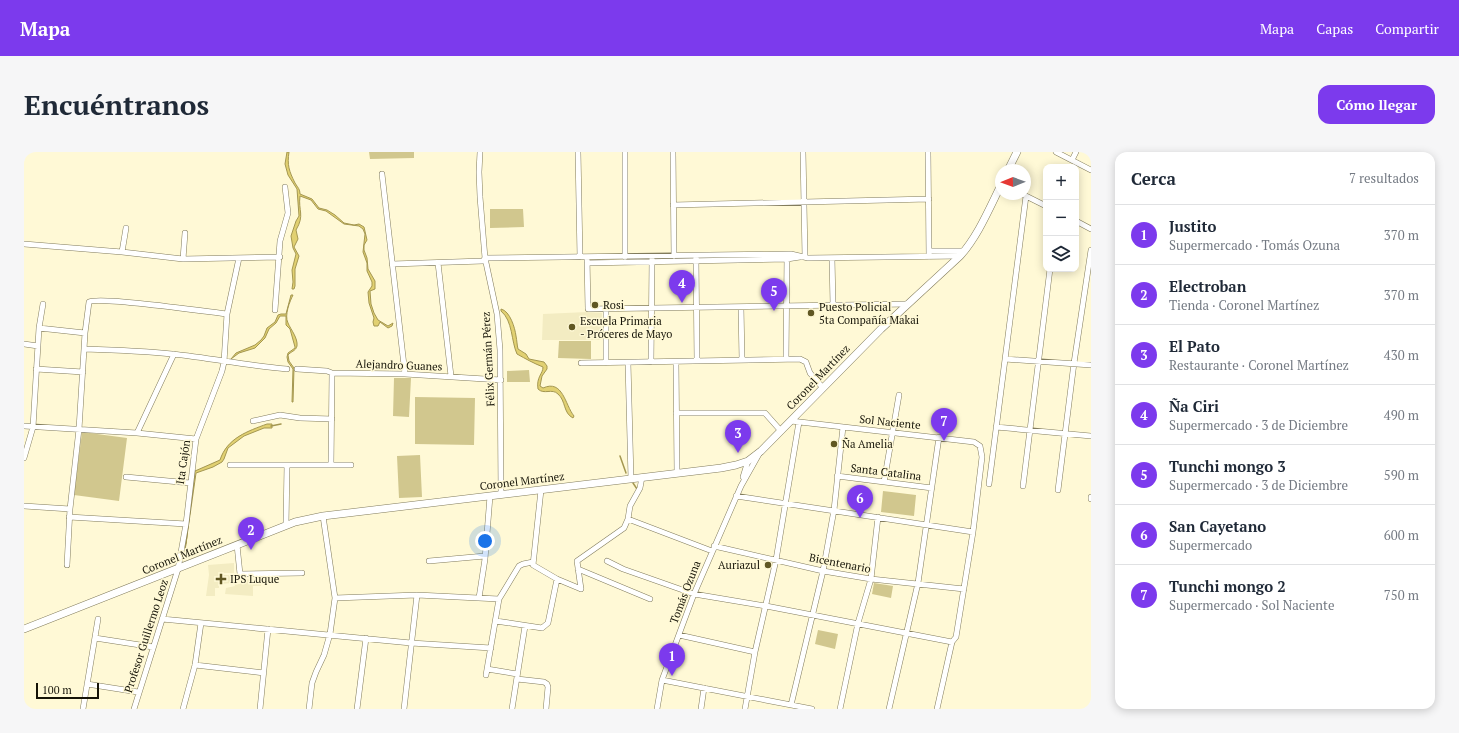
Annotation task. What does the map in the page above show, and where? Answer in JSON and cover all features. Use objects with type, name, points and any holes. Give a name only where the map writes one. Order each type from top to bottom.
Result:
[{"type":"main road","points":[[1011,164],[1017,152]]},
{"type":"main road","name":"Coronel Martínez","points":[[24,629],[181,568],[286,525],[323,516],[721,468],[736,465],[748,460],[761,451],[781,431],[795,421],[823,388],[881,329],[963,254],[977,232],[995,197]]},
{"type":"street","name":"Félix Germán Pérez","points":[[480,152],[480,197],[485,258],[497,314],[501,380],[500,494]]},
{"type":"street","points":[[578,152],[580,257]]},
{"type":"street","points":[[625,152],[625,256]]},
{"type":"street","points":[[673,152],[674,256]]},
{"type":"street","points":[[803,256],[804,152]]},
{"type":"street","points":[[928,152],[929,254]]},
{"type":"street","points":[[1056,152],[1091,170]]},
{"type":"street","points":[[1072,160],[1076,152]]},
{"type":"street","points":[[382,174],[405,374]]},
{"type":"street","points":[[275,310],[281,236],[287,221],[288,213],[285,188]]},
{"type":"street","points":[[1031,198],[1043,204]]},
{"type":"street","points":[[674,205],[928,199]]},
{"type":"street","points":[[989,484],[1023,200]]},
{"type":"street","points":[[1079,223],[1091,229]]},
{"type":"street","points":[[122,252],[126,228]]},
{"type":"street","points":[[183,259],[185,232]]},
{"type":"street","points":[[24,244],[122,252],[183,259],[280,257]]},
{"type":"street","points":[[1058,490],[1074,363],[1091,250]]},
{"type":"street","points":[[392,264],[483,261],[485,258],[580,257],[587,260],[787,256],[832,258],[963,254]]},
{"type":"street","points":[[587,260],[625,256],[652,259],[674,256],[696,258]]},
{"type":"street","points":[[786,359],[787,256]]},
{"type":"street","name":"Ita Cajón","points":[[181,568],[196,439],[202,419],[219,380],[224,362],[227,314],[239,258]]},
{"type":"street","points":[[696,258],[698,361]]},
{"type":"street","points":[[832,258],[833,305]]},
{"type":"street","points":[[651,362],[652,259]]},
{"type":"street","points":[[587,260],[588,309],[908,304]]},
{"type":"street","points":[[438,263],[451,376]]},
{"type":"street","points":[[1022,486],[1050,272]]},
{"type":"street","points":[[67,565],[69,517],[79,429],[85,333],[88,305],[91,300],[162,306],[227,314]]},
{"type":"street","points":[[24,458],[33,427],[39,328],[43,304]]},
{"type":"street","points":[[741,307],[742,360]]},
{"type":"street","points":[[606,309],[606,363]]},
{"type":"street","points":[[39,328],[85,333]]},
{"type":"street","points":[[24,344],[38,346]]},
{"type":"street","points":[[84,349],[174,354],[258,367],[287,369]]},
{"type":"street","points":[[137,433],[174,354]]},
{"type":"street","points":[[581,364],[800,358],[805,360],[810,373],[823,388]]},
{"type":"street","points":[[1005,360],[1091,364]]},
{"type":"street","points":[[676,362],[677,473]]},
{"type":"street","points":[[628,363],[631,479]]},
{"type":"street","points":[[36,369],[83,372]]},
{"type":"street","name":"Alejandro Guanes","points":[[297,369],[332,372],[451,376],[501,380]]},
{"type":"street","points":[[331,465],[332,372]]},
{"type":"street","points":[[884,482],[899,395]]},
{"type":"street","points":[[676,413],[765,413],[781,431]]},
{"type":"street","points":[[253,421],[280,415],[300,418],[332,419]]},
{"type":"street","points":[[745,709],[746,696],[776,560],[786,504],[795,421]]},
{"type":"street","name":"Sol Naciente","points":[[795,421],[978,443],[982,457],[973,532]]},
{"type":"street","points":[[24,426],[137,433],[196,439]]},
{"type":"street","points":[[791,705],[823,570],[834,510],[843,427]]},
{"type":"street","points":[[996,427],[1091,436]]},
{"type":"street","points":[[889,709],[918,584],[939,438]]},
{"type":"street","name":"Tomás Ozuna","points":[[656,709],[662,680],[694,594],[736,496],[761,451]]},
{"type":"street","name":"Tomás Ozuna","points":[[741,486],[748,460]]},
{"type":"street","points":[[230,465],[351,465]]},
{"type":"street","points":[[286,525],[287,465]]},
{"type":"street","name":"Santa Catalina","points":[[837,476],[932,488]]},
{"type":"street","points":[[126,477],[190,483]]},
{"type":"street","points":[[541,490],[533,565],[557,579],[581,590],[577,562],[578,559],[624,528],[628,519],[630,506],[640,488],[642,477]]},
{"type":"street","points":[[479,598],[485,556],[490,496]]},
{"type":"street","points":[[736,496],[973,532],[956,637],[952,642],[937,709]]},
{"type":"street","points":[[24,506],[70,509]]},
{"type":"street","points":[[309,709],[312,683],[324,655],[330,634],[335,598],[323,516]]},
{"type":"street","points":[[69,517],[186,524]]},
{"type":"street","points":[[840,709],[858,623],[871,579],[878,518]]},
{"type":"street","points":[[628,519],[712,551]]},
{"type":"street","points":[[237,545],[240,574],[302,573]]},
{"type":"street","name":"Bicentenario","points":[[714,546],[871,579],[964,589]]},
{"type":"street","points":[[429,561],[485,556]]},
{"type":"street","points":[[607,561],[622,569],[694,594],[858,623],[952,642]]},
{"type":"street","points":[[533,562],[519,566],[499,599],[487,672],[544,682],[547,684],[548,688],[546,709]]},
{"type":"street","name":"Profesor Guillermo Leoz","points":[[134,709],[138,692],[162,619],[181,568]]},
{"type":"street","points":[[578,569],[650,599]]},
{"type":"street","points":[[496,621],[542,628],[548,623],[557,579]]},
{"type":"street","points":[[335,598],[417,595],[499,599]]},
{"type":"street","points":[[404,709],[417,595]]},
{"type":"street","points":[[84,709],[98,619]]},
{"type":"street","points":[[162,619],[411,643],[491,648]]},
{"type":"street","points":[[183,709],[195,666],[201,623]]},
{"type":"street","points":[[512,709],[525,626]]},
{"type":"street","points":[[260,709],[268,629]]},
{"type":"street","points":[[679,635],[755,652]]},
{"type":"street","points":[[95,638],[153,647]]},
{"type":"street","points":[[357,709],[366,638]]},
{"type":"street","points":[[195,666],[264,673]]},
{"type":"street","points":[[662,680],[812,709]]},
{"type":"street","points":[[87,684],[138,692]]},
{"type":"street","points":[[700,709],[704,688]]},
{"type":"shaded area","points":[[287,152],[289,152],[288,164],[290,171],[300,194],[312,199],[319,208],[327,210],[344,223],[354,225],[359,224],[364,227],[367,240],[364,245],[364,250],[367,258],[368,269],[375,281],[375,289],[370,291],[371,304],[378,320],[388,326],[393,323],[392,326],[388,328],[380,322],[378,326],[374,326],[374,318],[369,303],[368,292],[372,286],[372,282],[367,271],[367,263],[363,252],[365,234],[363,229],[359,226],[344,224],[326,211],[318,209],[311,200],[300,196],[301,217],[296,230],[298,239],[294,247],[299,256],[295,269],[295,286],[294,289],[292,289],[292,270],[296,254],[293,248],[291,236],[299,216],[297,189],[288,175],[285,164]]},
{"type":"shaded area","points":[[369,152],[414,152],[414,158],[370,159]]},
{"type":"shaded area","points":[[490,209],[523,209],[524,227],[490,228]]},
{"type":"shaded area","points":[[291,295],[293,295],[288,308],[287,320],[297,343],[295,349],[288,355],[289,361],[294,368],[293,402],[293,369],[288,362],[287,357],[288,353],[295,347],[290,329],[286,325],[286,316],[280,316],[276,323],[269,329],[265,338],[255,348],[239,353],[231,359],[236,353],[255,345],[264,336],[267,328],[275,322],[278,315],[286,314]]},
{"type":"shaded area","points":[[501,309],[507,313],[512,320],[518,349],[526,354],[529,359],[544,362],[547,366],[547,369],[542,376],[540,386],[543,388],[550,386],[555,387],[559,390],[563,394],[574,416],[573,418],[566,410],[561,397],[556,392],[540,391],[538,389],[538,381],[543,367],[517,354],[508,320]]},
{"type":"shaded area","name":"Escuela Primaria - Próceres de Mayo","points":[[587,312],[602,313],[601,340],[542,340],[543,314]]},
{"type":"shaded area","points":[[559,341],[591,341],[591,359],[558,358]]},
{"type":"shaded area","points":[[529,370],[530,382],[507,382],[507,371]]},
{"type":"shaded area","points":[[394,378],[411,378],[409,417],[393,416]]},
{"type":"shaded area","points":[[415,397],[475,398],[474,445],[415,444]]},
{"type":"shaded area","points":[[267,424],[272,424],[272,428],[264,428],[244,436],[228,448],[222,462],[196,473],[186,543],[195,471],[220,460],[223,452],[239,436]]},
{"type":"shaded area","points":[[82,432],[127,438],[119,501],[74,495]]},
{"type":"shaded area","points":[[420,455],[422,497],[399,498],[397,456]]},
{"type":"shaded area","points":[[883,491],[916,495],[914,516],[881,512]]},
{"type":"shaded area","points":[[234,563],[234,573],[223,573],[223,575],[237,575],[237,584],[240,584],[240,579],[260,580],[261,586],[253,586],[253,596],[225,594],[226,588],[235,586],[234,583],[219,584],[219,588],[215,588],[215,596],[206,596],[209,575],[208,565]]},
{"type":"shaded area","points":[[874,583],[893,586],[891,598],[872,594]]},
{"type":"shaded area","points":[[818,630],[838,634],[835,649],[815,644]]},
{"type":"waterway","points":[[271,426],[281,424]]},
{"type":"waterway","points":[[620,456],[626,473]]},
{"type":"waterway","points":[[633,483],[637,489]]},
{"type":"waterway","points":[[186,543],[187,533]]},
{"type":"place","name":"Ña Ciri","points":[[682,303]]},
{"type":"place","name":"Rosi","points":[[595,305]]},
{"type":"place","name":"Tunchi mongo 3","points":[[774,311]]},
{"type":"place","name":"Puesto Policial 5ta Compañía Makai","points":[[811,313]]},
{"type":"place","name":"Escuela Primaria - Próceres de Mayo","points":[[572,327]]},
{"type":"place","name":"Tunchi mongo 2","points":[[944,441]]},
{"type":"place","name":"Ña Amelia","points":[[834,444]]},
{"type":"place","name":"El Pato","points":[[738,453]]},
{"type":"place","name":"San Cayetano","points":[[860,518]]},
{"type":"place","name":"Electroban","points":[[251,550]]},
{"type":"place","name":"Auriazul","points":[[768,565]]},
{"type":"place","name":"IPS Luque","points":[[221,579]]},
{"type":"place","name":"Justito","points":[[672,676]]}]
